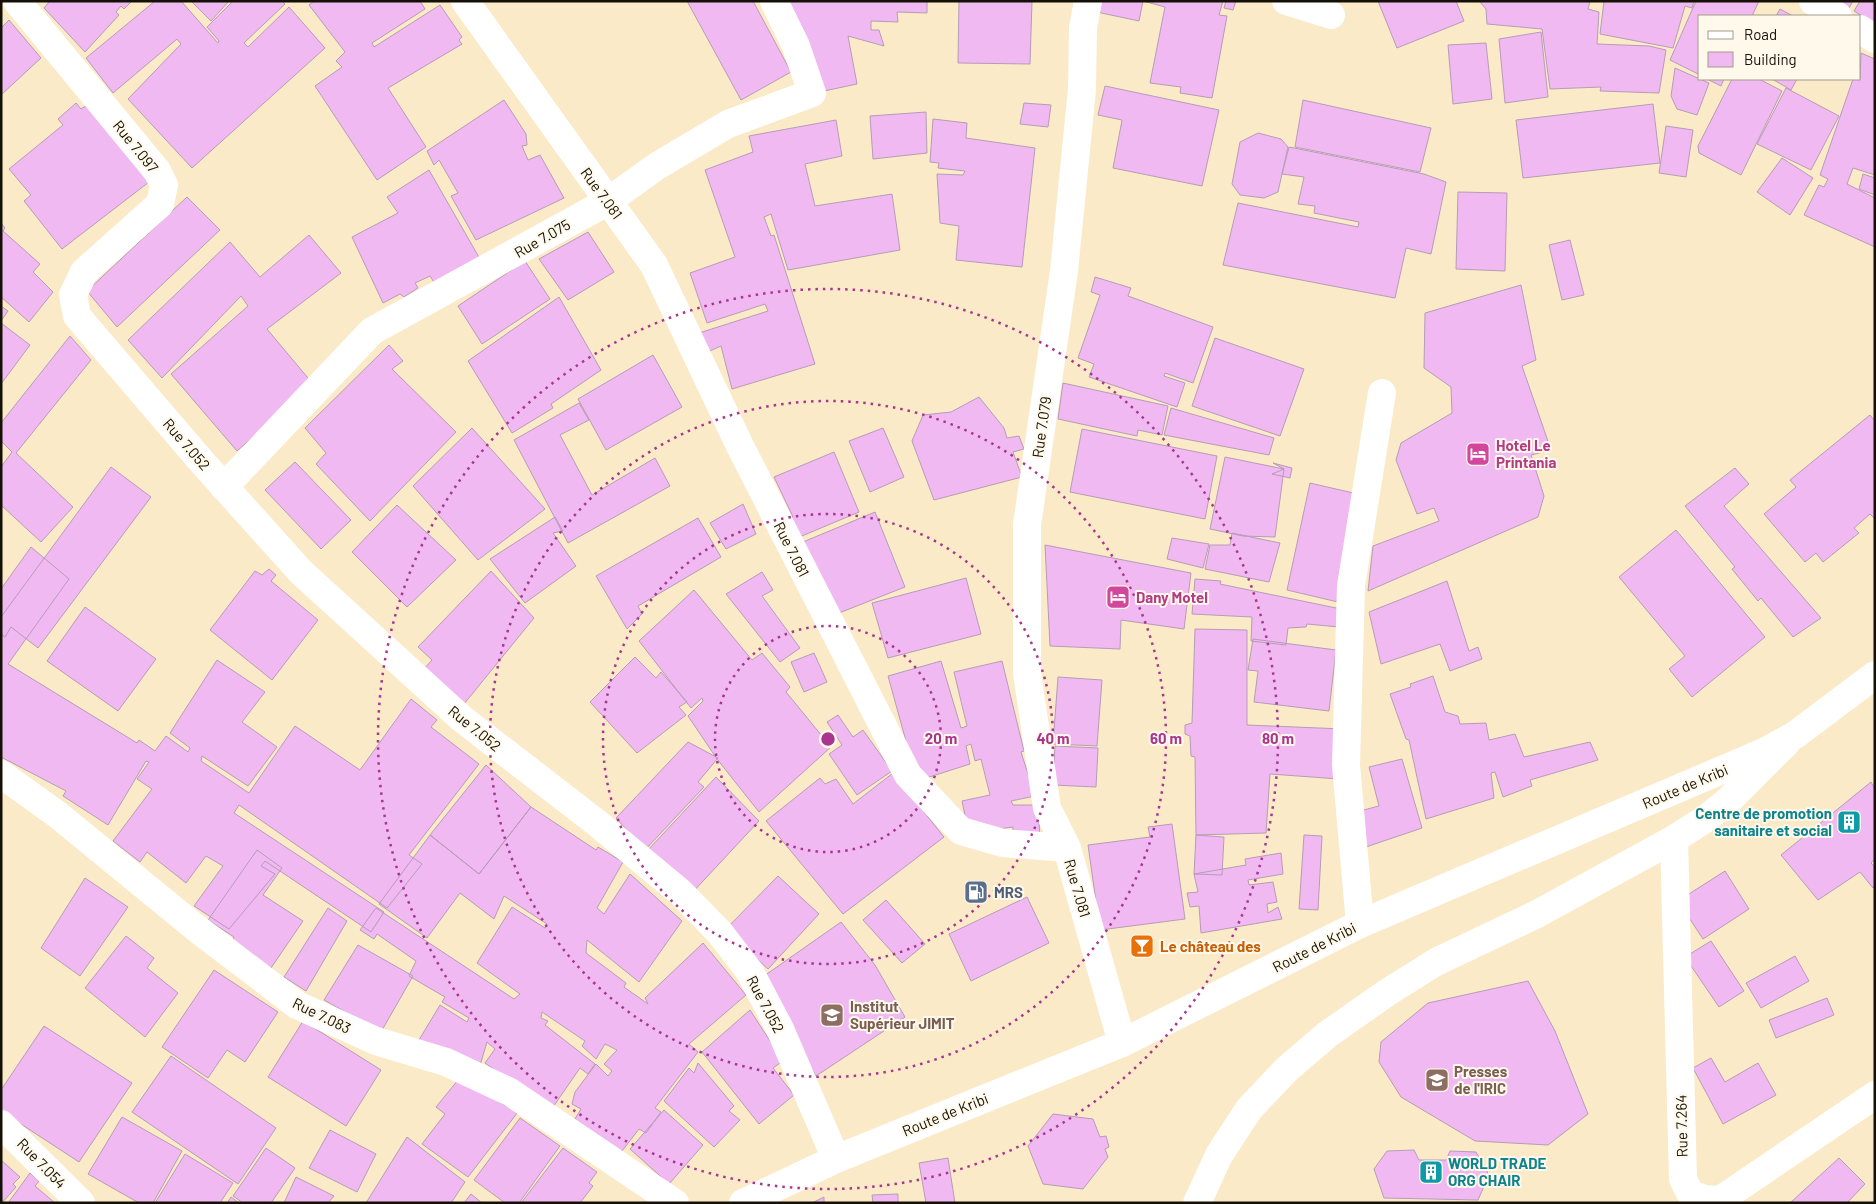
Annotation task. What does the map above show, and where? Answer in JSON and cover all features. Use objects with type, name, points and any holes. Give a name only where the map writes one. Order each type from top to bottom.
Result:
[{"type":"street","name":"Rue 7.097","points":[[17,1],[157,171],[164,184],[160,204],[84,272],[73,295],[77,316]]},
{"type":"street","name":"Rue 7.081","points":[[465,1],[654,265],[739,444],[908,775],[961,831],[1003,843],[1067,848],[1122,1043]]},
{"type":"street","name":"Rue 7.075","points":[[224,487],[372,332],[608,202],[657,166],[728,124],[812,93],[796,46],[774,1]]},
{"type":"street","name":"Rue 7.079","points":[[1067,848],[1047,808],[1028,673],[1027,525],[1064,271],[1082,90],[1083,28],[1088,1]]},
{"type":"street","points":[[1286,1],[1331,15]]},
{"type":"street","points":[[1813,1],[1836,15]]},
{"type":"street","points":[[1861,31],[1875,38]]},
{"type":"street","name":"Rue 7.052","points":[[77,316],[224,487],[301,572],[461,718],[604,829],[680,892],[720,933],[750,972],[780,1029],[836,1159]]},
{"type":"street","points":[[1360,924],[1346,765],[1351,586],[1382,393]]},
{"type":"street","name":"Route de Kribi","points":[[743,1203],[836,1159],[1122,1043],[1360,924],[1764,752],[1794,735],[1875,675]]},
{"type":"street","points":[[1198,1203],[1219,1154],[1248,1109],[1287,1070],[1328,1034],[1388,992],[1436,962],[1537,914],[1674,839],[1707,818],[1728,801],[1794,735]]},
{"type":"street","name":"Rue 7.083","points":[[1,774],[58,815],[196,928],[296,1005],[376,1041],[446,1062],[510,1092],[675,1203]]},
{"type":"street","name":"Rue 7.264","points":[[1674,839],[1683,1179],[1690,1193],[1704,1199],[1720,1200],[1875,1095]]},
{"type":"street","name":"Rue 7.054","points":[[1,1124],[81,1203]]},
{"type":"building","points":[[50,1],[132,1],[124,9],[121,6],[116,12],[119,15],[85,52],[44,8]]},
{"type":"building","points":[[155,1],[181,1],[218,43],[219,41],[207,27],[233,1],[282,1],[285,4],[244,43],[248,47],[289,7],[325,48],[192,168],[128,99],[181,44],[177,39],[113,93],[86,58]]},
{"type":"building","points":[[191,1],[229,1],[211,21]]},
{"type":"building","points":[[314,1],[420,1],[425,9],[372,43],[374,47],[440,5],[462,37],[459,40],[462,44],[388,88],[426,147],[377,180],[315,86],[342,67],[336,61],[345,52],[309,5]]},
{"type":"building","points":[[687,1],[753,1],[791,72],[741,100]]},
{"type":"building","points":[[790,1],[927,1],[927,13],[897,12],[898,22],[871,21],[871,30],[879,30],[884,46],[848,36],[857,84],[824,91],[790,13]]},
{"type":"building","points":[[959,1],[1032,1],[1030,64],[958,63]]},
{"type":"building","points":[[1094,1],[1143,1],[1139,21],[1092,11]]},
{"type":"building","points":[[1143,1],[1223,1],[1219,15],[1227,16],[1212,98],[1180,93],[1181,87],[1150,83],[1165,7]]},
{"type":"building","points":[[1226,1],[1236,1],[1233,10],[1224,8]]},
{"type":"building","points":[[1378,1],[1456,1],[1464,21],[1397,48]]},
{"type":"building","points":[[1479,1],[1590,1],[1588,9],[1599,12],[1597,44],[1649,46],[1666,50],[1659,93],[1600,91],[1601,87],[1550,89],[1542,29],[1487,24],[1486,9]]},
{"type":"building","points":[[1604,1],[1694,1],[1692,8],[1685,6],[1673,48],[1600,34]]},
{"type":"building","points":[[1696,1],[1759,1],[1752,15],[1698,15],[1698,74],[1670,60]]},
{"type":"building","points":[[1825,1],[1853,1],[1846,13]]},
{"type":"building","points":[[1860,1],[1875,1],[1875,24],[1861,15],[1854,11]]},
{"type":"building","points":[[1780,9],[1791,15],[1777,15]]},
{"type":"building","points":[[9,20],[41,58],[1,95],[1,28]]},
{"type":"building","points":[[1541,32],[1548,97],[1505,103],[1499,39]]},
{"type":"building","points":[[1486,43],[1492,99],[1453,104],[1448,45]]},
{"type":"building","points":[[1861,53],[1875,59],[1875,175],[1853,168],[1847,184],[1875,198],[1875,247],[1804,215],[1819,185],[1824,187],[1828,179],[1820,175],[1853,80],[1861,80]]},
{"type":"building","points":[[1675,68],[1698,78],[1698,80],[1709,83],[1697,115],[1677,109],[1671,96]]},
{"type":"building","points":[[1709,80],[1724,80],[1721,86]]},
{"type":"building","points":[[1731,80],[1761,80],[1782,91],[1741,175],[1699,153],[1698,146]]},
{"type":"building","points":[[1774,80],[1796,80],[1791,90]]},
{"type":"building","points":[[1105,86],[1219,110],[1202,186],[1113,168],[1122,120],[1098,115]]},
{"type":"building","points":[[1786,88],[1839,116],[1811,170],[1757,144]]},
{"type":"building","points":[[504,100],[526,134],[527,145],[522,146],[528,160],[540,155],[564,198],[476,240],[451,196],[458,193],[439,160],[434,165],[427,151]]},
{"type":"building","points":[[1303,100],[1431,128],[1420,172],[1295,147]]},
{"type":"building","points":[[76,103],[81,109],[89,104],[149,182],[62,249],[24,201],[31,195],[9,169],[63,125],[58,119]]},
{"type":"building","points":[[1024,103],[1051,105],[1048,127],[1020,124]]},
{"type":"building","points":[[1653,104],[1660,163],[1523,178],[1516,120]]},
{"type":"building","points":[[926,112],[927,153],[873,159],[870,116]]},
{"type":"building","points":[[933,119],[967,123],[966,138],[1035,148],[1022,267],[956,260],[959,226],[940,223],[937,174],[963,175],[965,171],[938,168],[939,163],[930,162]]},
{"type":"building","points":[[836,120],[842,156],[805,164],[815,206],[892,194],[900,250],[788,270],[771,214],[764,217],[771,236],[774,235],[815,364],[732,389],[721,346],[703,354],[696,334],[768,311],[765,304],[707,323],[690,273],[735,257],[705,170],[753,152],[749,136]]},
{"type":"building","points":[[1666,126],[1693,130],[1686,177],[1659,173]]},
{"type":"building","points":[[1258,133],[1281,139],[1288,147],[1278,192],[1264,198],[1240,195],[1232,184],[1240,142]]},
{"type":"building","points":[[1289,147],[1424,174],[1446,182],[1431,254],[1406,248],[1395,298],[1223,265],[1238,203],[1358,227],[1359,222],[1314,213],[1315,206],[1298,204],[1304,177],[1282,174]]},
{"type":"building","points":[[1782,158],[1813,178],[1790,215],[1757,192]]},
{"type":"building","points":[[429,170],[484,266],[437,287],[430,276],[415,283],[418,288],[404,297],[400,294],[383,303],[352,237],[398,213],[387,197]]},
{"type":"building","points":[[1863,174],[1875,178],[1875,195],[1859,189]]},
{"type":"building","points":[[1458,192],[1507,193],[1505,271],[1456,269]]},
{"type":"building","points":[[187,197],[220,230],[117,327],[87,291]]},
{"type":"building","points":[[1,223],[5,228],[3,231],[40,264],[33,272],[53,292],[29,322],[1,297]]},
{"type":"building","points":[[588,232],[614,272],[568,300],[539,259]]},
{"type":"building","points":[[309,235],[341,273],[267,329],[313,384],[237,451],[171,374],[248,306],[241,296],[162,378],[128,340],[230,242],[260,277]]},
{"type":"building","points":[[1570,240],[1584,295],[1562,300],[1549,245]]},
{"type":"building","points":[[525,261],[550,299],[482,344],[458,306]]},
{"type":"building","points":[[1095,277],[1131,288],[1128,296],[1213,327],[1193,383],[1165,373],[1164,376],[1185,383],[1177,407],[1089,377],[1094,364],[1078,358],[1100,295],[1091,292]]},
{"type":"building","points":[[1521,285],[1536,360],[1522,366],[1551,450],[1531,455],[1544,496],[1538,517],[1368,591],[1373,546],[1439,521],[1434,508],[1417,514],[1396,460],[1401,443],[1452,413],[1451,387],[1424,368],[1425,313]]},
{"type":"building","points":[[559,297],[601,370],[551,404],[553,408],[512,433],[468,361]]},
{"type":"building","points":[[1,306],[8,311],[1,321]]},
{"type":"building","points":[[1,323],[30,345],[1,384]]},
{"type":"building","points":[[70,336],[91,360],[16,453],[73,507],[41,542],[1,505],[1,467],[12,452],[1,441],[1,423]]},
{"type":"building","points":[[1215,338],[1304,369],[1280,436],[1192,406]]},
{"type":"building","points":[[389,345],[403,361],[392,369],[456,432],[370,521],[316,464],[326,453],[305,428]]},
{"type":"building","points":[[653,355],[682,407],[606,450],[578,399]]},
{"type":"building","points":[[1063,383],[1168,406],[1162,435],[1138,430],[1137,436],[1058,419]]},
{"type":"building","points":[[979,397],[1004,428],[1007,438],[1019,436],[1024,449],[1013,452],[1022,477],[934,500],[912,441],[923,415],[951,412]]},
{"type":"building","points":[[579,403],[589,420],[560,435],[592,495],[655,458],[670,486],[568,543],[514,440]]},
{"type":"building","points":[[1171,408],[1274,438],[1269,455],[1164,435]]},
{"type":"building","points":[[1870,415],[1875,421],[1875,519],[1870,514],[1854,528],[1859,533],[1823,562],[1816,553],[1805,562],[1764,514],[1796,487],[1790,480]]},
{"type":"building","points":[[472,428],[545,509],[478,560],[413,486]]},
{"type":"building","points":[[883,428],[904,477],[870,492],[849,441]]},
{"type":"building","points":[[1082,429],[1217,456],[1205,519],[1070,492]]},
{"type":"building","points":[[834,452],[859,512],[790,541],[781,522],[793,517],[774,477]]},
{"type":"building","points":[[1225,457],[1284,469],[1275,537],[1243,536],[1210,529]]},
{"type":"building","points":[[295,462],[351,520],[321,549],[265,490]]},
{"type":"building","points":[[1273,463],[1292,468],[1290,478],[1272,474],[1284,469]]},
{"type":"building","points":[[111,467],[151,497],[38,648],[11,627],[5,637],[1,634],[1,617]]},
{"type":"building","points":[[1735,468],[1749,484],[1724,506],[1821,618],[1793,637],[1761,598],[1758,601],[1732,569],[1735,567],[1685,506]]},
{"type":"building","points":[[1310,483],[1362,495],[1338,602],[1287,590]]},
{"type":"building","points":[[743,504],[756,534],[726,549],[710,523]]},
{"type":"building","points":[[397,505],[456,560],[407,607],[352,552]]},
{"type":"building","points":[[875,512],[905,587],[834,615],[803,542]]},
{"type":"building","points":[[555,517],[563,531],[553,533],[576,566],[525,603],[490,559]]},
{"type":"building","points":[[698,518],[721,557],[638,606],[642,614],[627,629],[596,576]]},
{"type":"building","points":[[1676,530],[1765,637],[1692,697],[1669,669],[1685,656],[1619,577]]},
{"type":"building","points":[[1232,533],[1280,543],[1269,582],[1205,569],[1210,545],[1230,545]]},
{"type":"building","points":[[1172,538],[1209,544],[1203,568],[1167,559]]},
{"type":"building","name":"Dany Motel","points":[[1045,545],[1191,573],[1184,629],[1121,620],[1120,649],[1050,646]]},
{"type":"building","points":[[31,547],[69,579],[8,664],[137,743],[139,740],[155,751],[166,736],[188,752],[190,748],[170,733],[217,660],[265,692],[242,722],[277,747],[248,786],[202,756],[201,761],[249,793],[295,726],[360,770],[411,699],[437,720],[431,727],[479,764],[409,855],[422,864],[387,908],[239,805],[234,813],[384,912],[371,932],[265,861],[261,866],[275,874],[229,929],[194,906],[223,866],[206,856],[186,883],[147,852],[140,862],[113,841],[152,789],[137,779],[149,762],[146,761],[108,825],[63,796],[66,791],[1,757],[1,589]]},
{"type":"building","points":[[269,569],[276,575],[271,581],[318,620],[272,680],[210,630],[255,571],[262,575]]},
{"type":"building","points":[[491,571],[534,618],[464,704],[424,669],[432,660],[418,647]]},
{"type":"building","points":[[762,572],[773,590],[762,596],[800,648],[780,662],[726,594]]},
{"type":"building","points":[[966,578],[981,634],[888,658],[872,603]]},
{"type":"building","points":[[1195,579],[1221,581],[1220,584],[1341,609],[1339,627],[1307,624],[1306,627],[1288,628],[1286,645],[1251,641],[1252,617],[1192,614]]},
{"type":"building","points":[[1447,581],[1469,651],[1478,647],[1482,659],[1450,671],[1440,644],[1381,664],[1369,612]]},
{"type":"building","points":[[694,590],[752,660],[762,653],[790,687],[786,692],[831,747],[759,812],[717,759],[688,716],[703,701],[702,698],[691,708],[639,641]]},
{"type":"building","points":[[85,607],[156,659],[118,711],[47,661]]},
{"type":"building","points":[[1195,629],[1247,630],[1247,725],[1343,729],[1339,779],[1270,774],[1266,833],[1196,835],[1195,757],[1191,756],[1190,736],[1185,734],[1185,725],[1192,723]]},
{"type":"building","points":[[1253,639],[1336,650],[1329,711],[1254,702],[1258,671],[1248,670]]},
{"type":"building","points":[[814,653],[827,682],[804,692],[791,662]]},
{"type":"building","points":[[635,657],[656,678],[661,672],[687,702],[679,707],[686,715],[637,753],[590,702]]},
{"type":"building","points":[[941,661],[961,728],[967,726],[954,672],[1002,661],[1024,751],[1021,752],[1035,796],[1011,801],[1013,805],[1038,805],[1040,837],[1013,838],[1013,827],[998,829],[967,825],[962,801],[990,795],[981,759],[975,761],[971,744],[966,746],[970,764],[917,781],[888,676]]},
{"type":"building","points":[[1433,676],[1445,712],[1458,716],[1460,724],[1486,723],[1489,740],[1515,734],[1524,757],[1590,742],[1598,760],[1530,780],[1532,786],[1503,797],[1495,772],[1491,773],[1494,798],[1426,819],[1409,740],[1406,739],[1390,694],[1411,687],[1410,684]]},
{"type":"building","points":[[1058,677],[1102,680],[1097,746],[1053,744]]},
{"type":"building","points":[[838,715],[853,737],[863,730],[892,771],[857,795],[829,754],[842,745],[827,722]]},
{"type":"building","points":[[688,742],[718,758],[698,782],[704,787],[645,850],[616,818]]},
{"type":"building","points":[[1055,746],[1098,748],[1096,787],[1053,785]]},
{"type":"building","points":[[1402,759],[1422,828],[1363,848],[1352,813],[1379,806],[1369,767]]},
{"type":"building","points":[[486,765],[531,807],[479,874],[430,835]]},
{"type":"building","points":[[893,773],[944,837],[843,914],[766,821],[820,778],[825,784],[836,779],[853,804]]},
{"type":"building","points":[[716,777],[759,821],[691,894],[648,850]]},
{"type":"building","name":"Centre de promotion sanitaire et social","points":[[1871,782],[1875,789],[1875,859],[1871,863],[1875,867],[1875,886],[1873,888],[1860,872],[1818,900],[1781,855]]},
{"type":"building","points":[[531,807],[596,850],[598,847],[623,862],[597,908],[604,914],[630,874],[682,921],[639,982],[587,940],[586,953],[626,983],[624,987],[648,1004],[645,998],[703,943],[746,995],[689,1044],[698,1052],[655,1108],[661,1112],[646,1133],[639,1129],[619,1155],[573,1122],[581,1109],[572,1104],[575,1092],[596,1064],[608,1076],[612,1071],[604,1064],[617,1050],[605,1044],[596,1059],[582,1046],[585,1041],[542,1012],[541,1018],[548,1021],[545,1025],[595,1064],[588,1074],[580,1068],[551,1110],[485,1063],[495,1049],[487,1042],[478,1072],[416,1045],[440,1005],[467,1022],[469,1018],[442,1002],[445,997],[409,976],[416,961],[377,934],[374,939],[360,930],[376,908],[514,999],[520,994],[477,963],[512,907],[545,928],[547,924],[504,896],[494,919],[460,893],[427,938],[379,904],[430,835],[479,874]]},
{"type":"building","points":[[1172,824],[1185,919],[1100,930],[1088,845],[1150,837],[1148,827]]},
{"type":"building","points":[[1196,835],[1224,837],[1222,875],[1194,874]]},
{"type":"building","points":[[1304,835],[1322,836],[1318,910],[1299,909]]},
{"type":"building","points":[[257,850],[282,868],[263,895],[303,921],[271,968],[232,942],[234,937],[208,920]]},
{"type":"building","points":[[1281,853],[1283,874],[1248,880],[1249,885],[1273,882],[1277,902],[1267,904],[1268,913],[1278,907],[1282,919],[1201,933],[1199,906],[1190,907],[1187,893],[1198,892],[1194,874],[1246,865],[1245,859]]},
{"type":"building","points":[[1725,871],[1749,909],[1703,939],[1678,901]]},
{"type":"building","points":[[778,876],[819,914],[768,969],[725,930]]},
{"type":"building","points":[[85,878],[128,907],[80,976],[41,948]]},
{"type":"building","points":[[1027,897],[1049,943],[971,981],[949,934]]},
{"type":"building","points":[[886,900],[925,944],[902,963],[863,920]]},
{"type":"building","points":[[328,908],[347,921],[306,991],[284,977]]},
{"type":"building","points":[[841,922],[875,965],[905,1017],[816,1076],[784,1024],[764,976]]},
{"type":"building","points":[[126,936],[154,958],[147,968],[178,993],[145,1037],[85,988]]},
{"type":"building","points":[[1711,941],[1744,991],[1719,1007],[1685,957]]},
{"type":"building","points":[[358,945],[413,976],[381,1032],[324,1000]]},
{"type":"building","points":[[1795,956],[1809,981],[1761,1008],[1746,983]]},
{"type":"building","points":[[214,970],[278,1012],[245,1062],[227,1050],[208,1078],[162,1047]]},
{"type":"building","points":[[1528,981],[1555,1031],[1588,1114],[1548,1145],[1475,1141],[1401,1097],[1379,1062],[1381,1042],[1428,1003]]},
{"type":"building","points":[[1827,998],[1834,1015],[1776,1038],[1769,1020]]},
{"type":"building","points":[[750,1010],[783,1061],[773,1068],[794,1095],[759,1124],[702,1052]]},
{"type":"building","points":[[303,1021],[381,1070],[346,1126],[268,1077]]},
{"type":"building","points":[[44,1026],[132,1083],[79,1162],[1,1111],[1,1090]]},
{"type":"building","points":[[171,1056],[276,1128],[238,1184],[132,1112]]},
{"type":"building","points":[[1711,1058],[1725,1082],[1758,1063],[1776,1095],[1723,1124],[1693,1068]]},
{"type":"building","points":[[698,1063],[734,1106],[729,1111],[740,1120],[714,1147],[664,1101],[689,1068],[694,1073]]},
{"type":"building","points":[[458,1080],[518,1112],[468,1177],[422,1144],[445,1114],[436,1107]]},
{"type":"building","points":[[664,1110],[703,1145],[669,1184],[630,1149]]},
{"type":"building","points":[[1053,1114],[1093,1119],[1100,1137],[1106,1136],[1109,1147],[1105,1149],[1108,1157],[1083,1189],[1043,1184],[1028,1146]]},
{"type":"building","points":[[122,1117],[182,1151],[153,1203],[139,1203],[88,1174]]},
{"type":"building","points":[[520,1118],[560,1146],[519,1203],[505,1203],[474,1180]]},
{"type":"building","points":[[330,1130],[376,1154],[357,1192],[309,1168]]},
{"type":"building","points":[[407,1137],[465,1182],[451,1203],[366,1203]]},
{"type":"building","points":[[266,1148],[295,1168],[271,1203],[243,1203],[233,1196]]},
{"type":"building","points":[[563,1148],[597,1172],[589,1183],[593,1186],[580,1203],[521,1203]]},
{"type":"building","name":"WORLD TRADE ORG CHAIR","points":[[1414,1150],[1419,1160],[1446,1160],[1450,1151],[1476,1152],[1489,1175],[1478,1200],[1384,1198],[1374,1169],[1387,1151]]},
{"type":"building","points":[[185,1154],[233,1183],[220,1203],[155,1203]]},
{"type":"building","points":[[948,1158],[955,1203],[926,1203],[919,1163]]},
{"type":"building","points":[[1839,1158],[1865,1184],[1847,1203],[1790,1203]]},
{"type":"building","points":[[1,1160],[20,1177],[13,1184],[16,1187],[2,1203]]},
{"type":"building","points":[[30,1173],[39,1181],[35,1186],[55,1203],[8,1203]]},
{"type":"building","points":[[296,1177],[334,1196],[328,1203],[284,1203]]},
{"type":"building","points":[[471,1194],[482,1203],[464,1203]]},
{"type":"building","points":[[898,1194],[898,1203],[873,1203],[872,1195]]},
{"type":"building","points":[[231,1197],[239,1203],[227,1203]]},
{"type":"building","points":[[824,1197],[824,1203],[812,1203]]},
{"type":"place","name":"Hotel Le Printania","points":[[1478,454]]},
{"type":"place","name":"Dany Motel","points":[[1118,597]]},
{"type":"place","name":"Centre de promotion sanitaire et social","points":[[1849,822]]},
{"type":"place","name":"MRS","points":[[976,892]]},
{"type":"place","name":"Le château des","points":[[1142,946]]},
{"type":"place","name":"Institut Supérieur JIMIT","points":[[832,1015]]},
{"type":"place","name":"Presses de l'IRIC","points":[[1437,1080]]},
{"type":"place","name":"WORLD TRADE ORG CHAIR","points":[[1431,1172]]}]
